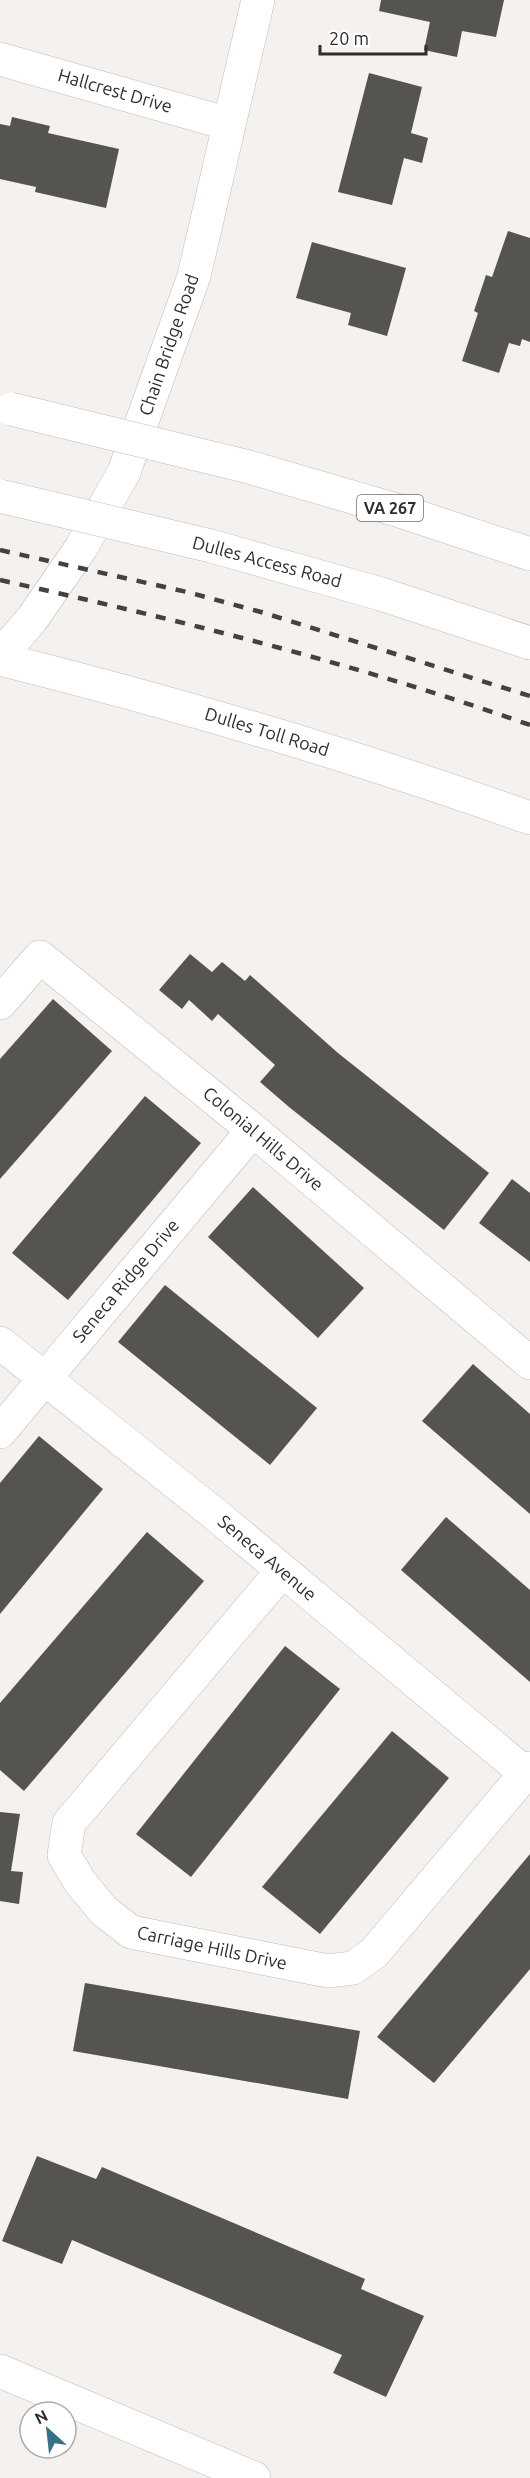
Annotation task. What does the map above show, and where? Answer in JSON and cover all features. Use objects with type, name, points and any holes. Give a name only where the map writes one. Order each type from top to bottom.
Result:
[{"type":"main road","name":"Chain Bridge Road","points":[[0,657],[32,619],[81,548],[124,472],[194,276],[258,0]]},
{"type":"main road","name":"Hallcrest Drive","points":[[0,59],[229,124]]},
{"type":"main road","name":"VA 267","points":[[6,408],[249,467],[389,508],[530,554]]},
{"type":"main road","name":"Dulles Access Road","points":[[0,496],[212,546],[381,594],[530,643]]},
{"type":"main road","name":"Dulles Toll Road","points":[[0,657],[112,687],[366,762],[530,818]]},
{"type":"main road","name":"Colonial Hills Drive","points":[[0,1003],[40,957],[254,1130],[530,1363]]},
{"type":"main road","name":"Seneca Ridge Drive","points":[[0,1432],[254,1130]]},
{"type":"main road","name":"Seneca Avenue","points":[[0,1343],[528,1773]]},
{"type":"main road","name":"Carriage Hills Drive","points":[[282,1571],[69,1823],[64,1855],[80,1882],[104,1911],[131,1932],[328,1971],[353,1968],[374,1953],[528,1773]]},
{"type":"main road","points":[[0,2371],[254,2478]]},
{"type":"building","points":[[381,0],[504,0],[496,37],[462,31],[457,57],[424,50],[430,22],[379,11]]},
{"type":"building","points":[[369,73],[422,87],[411,133],[428,138],[422,163],[404,158],[392,205],[338,192]]},
{"type":"building","points":[[12,117],[50,126],[48,133],[119,149],[106,208],[35,192],[36,187],[0,179],[0,124],[10,126]]},
{"type":"building","points":[[508,231],[530,238],[530,342],[522,339],[520,346],[509,343],[499,373],[462,361],[478,313],[474,311],[486,275],[492,277]]},
{"type":"building","points":[[312,242],[406,268],[387,336],[348,325],[351,313],[296,298]]},
{"type":"building","points":[[190,954],[212,972],[222,962],[245,981],[250,975],[338,1053],[489,1173],[444,1230],[260,1082],[275,1065],[218,1014],[212,1021],[189,1000],[182,1009],[159,990]]},
{"type":"building","points":[[53,999],[112,1051],[0,1179],[0,1059]]},
{"type":"building","points":[[145,1096],[201,1143],[68,1300],[12,1253]]},
{"type":"building","points":[[512,1179],[530,1193],[530,1262],[479,1223]]},
{"type":"building","points":[[253,1187],[364,1288],[318,1338],[208,1237]]},
{"type":"building","points":[[165,1285],[317,1408],[270,1465],[118,1342]]},
{"type":"building","points":[[473,1364],[530,1414],[530,1514],[422,1421]]},
{"type":"building","points":[[39,1436],[103,1489],[0,1614],[0,1483]]},
{"type":"building","points":[[446,1517],[530,1590],[530,1682],[401,1570]]},
{"type":"building","points":[[147,1532],[204,1581],[24,1791],[0,1770],[0,1703]]},
{"type":"building","points":[[285,1646],[340,1689],[191,1877],[136,1834]]},
{"type":"building","points":[[392,1731],[449,1778],[320,1934],[262,1887]]},
{"type":"building","points":[[0,1812],[20,1814],[11,1871],[23,1872],[19,1904],[0,1901]]},
{"type":"building","points":[[530,1854],[530,1969],[434,2083],[377,2037]]},
{"type":"building","points":[[85,1983],[360,2031],[348,2099],[73,2051]]},
{"type":"building","points":[[37,2156],[96,2179],[102,2167],[365,2279],[361,2289],[424,2316],[386,2397],[333,2373],[342,2355],[72,2240],[62,2264],[2,2241]]},
{"type":"railway","points":[[0,550],[187,592],[261,612],[530,696]]},
{"type":"railway","points":[[0,580],[134,611],[333,663],[530,725]]}]
